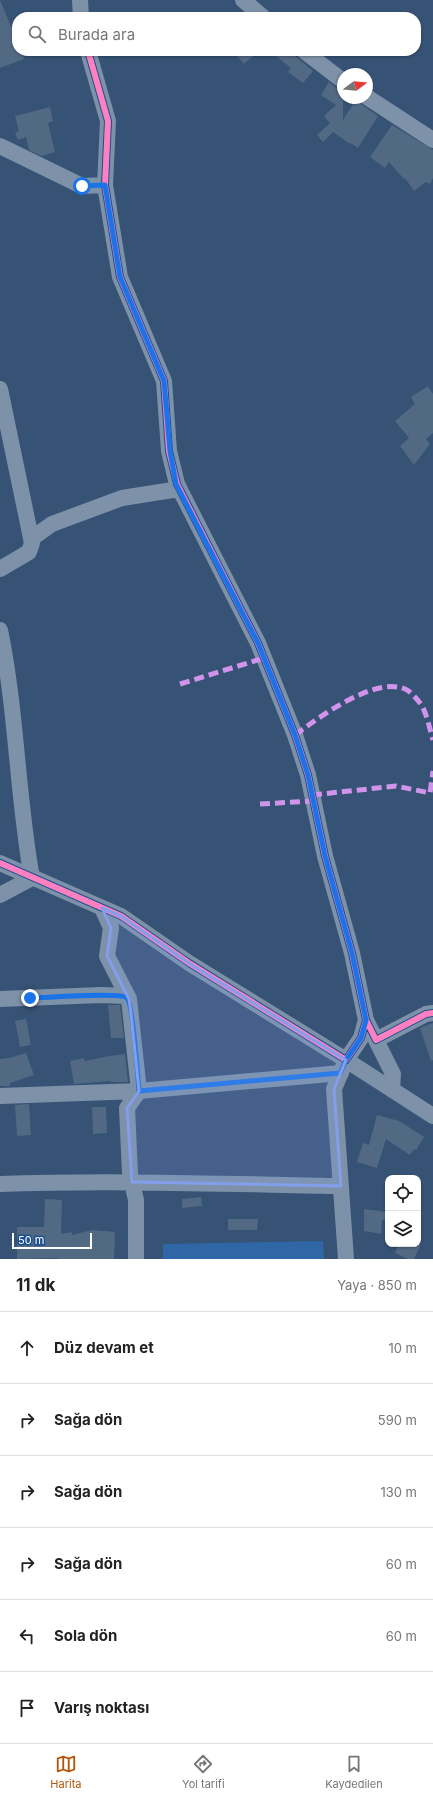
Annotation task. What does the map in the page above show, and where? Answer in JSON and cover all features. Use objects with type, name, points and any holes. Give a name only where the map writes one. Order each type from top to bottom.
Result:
[{"type":"street","points":[[80,0],[81,12]]},
{"type":"street","points":[[243,0],[257,12]]},
{"type":"street","points":[[89,56],[108,121],[105,185],[120,277],[164,381],[170,451],[179,489],[258,643],[295,735],[308,775],[325,856],[352,953],[366,1020],[393,1074],[392,1090]]},
{"type":"street","points":[[310,56],[337,76]]},
{"type":"street","points":[[373,101],[433,140]]},
{"type":"street","points":[[0,146],[82,186],[105,185]]},
{"type":"street","points":[[0,389],[31,539],[29,552],[0,569]]},
{"type":"street","points":[[31,539],[52,524],[122,498],[179,489]]},
{"type":"street","points":[[0,630],[16,733],[26,844],[32,878]]},
{"type":"street","points":[[0,863],[121,916],[343,1066],[392,1090],[433,1116]]},
{"type":"street","points":[[0,895],[32,878]]},
{"type":"street","points":[[102,908],[111,928],[107,956],[129,999],[139,1091],[127,1108],[132,1182],[136,1200],[136,1259]]},
{"type":"street","points":[[0,999],[101,995],[126,996],[129,999]]},
{"type":"street","points":[[376,1040],[426,1014],[433,1013]]},
{"type":"street","points":[[346,1259],[334,1089],[343,1066],[361,1038],[366,1020]]},
{"type":"street","points":[[0,1096],[139,1091],[343,1066]]},
{"type":"street","points":[[0,1184],[132,1182],[341,1186]]},
{"type":"highlighted area","points":[[102,908],[121,916],[189,963],[346,1060],[334,1089],[341,1186],[132,1182],[127,1108],[139,1091],[131,1014],[129,999],[107,956],[111,928]]},
{"type":"shaded area","points":[[323,1241],[324,1259],[163,1259],[163,1244]]},
{"type":"building","points":[[0,0],[12,29],[12,56],[23,56],[24,59],[0,68]]},
{"type":"building","points":[[237,56],[253,56],[244,64]]},
{"type":"building","points":[[276,56],[295,56],[313,71],[303,83],[288,72],[291,68]]},
{"type":"building","points":[[329,82],[337,88],[337,104],[343,104],[343,120],[353,104],[361,104],[378,116],[358,148],[333,132],[323,142],[317,135],[330,123],[324,116],[336,105],[321,95]]},
{"type":"building","points":[[50,107],[53,121],[48,123],[55,152],[41,156],[29,150],[26,137],[18,140],[15,133],[19,131],[15,116]]},
{"type":"building","points":[[392,125],[433,150],[433,178],[430,184],[426,182],[414,191],[405,178],[404,179],[389,162],[385,168],[370,157]]},
{"type":"building","points":[[428,386],[433,394],[433,433],[426,439],[430,444],[414,465],[400,446],[409,438],[395,421],[415,404],[411,397]]},
{"type":"building","points":[[108,1005],[120,1005],[124,1038],[111,1038]]},
{"type":"building","points":[[26,1019],[31,1045],[20,1047],[15,1021]]},
{"type":"building","points":[[433,1023],[433,1060],[431,1061],[420,1028]]},
{"type":"building","points":[[26,1053],[34,1075],[10,1083],[10,1086],[0,1086],[0,1059]]},
{"type":"building","points":[[125,1054],[128,1082],[111,1081],[74,1084],[70,1061],[84,1058],[85,1061]]},
{"type":"building","points":[[29,1104],[31,1135],[17,1136],[15,1105]]},
{"type":"building","points":[[92,1107],[106,1107],[107,1133],[93,1134]]},
{"type":"building","points":[[377,1115],[399,1121],[424,1137],[416,1150],[414,1149],[410,1155],[386,1139],[377,1168],[357,1162],[363,1143],[369,1145]]},
{"type":"building","points":[[201,1197],[202,1206],[182,1208],[182,1199]]},
{"type":"building","points":[[45,1199],[62,1200],[61,1234],[72,1232],[72,1235],[92,1230],[115,1232],[114,1259],[17,1259],[17,1227],[44,1227]]},
{"type":"building","points":[[364,1209],[385,1212],[385,1220],[382,1220],[381,1234],[364,1231]]},
{"type":"building","points":[[228,1219],[258,1219],[257,1230],[228,1230]]},
{"type":"building","points":[[398,1247],[420,1247],[414,1259],[408,1259],[395,1253]]},
{"type":"marked path","points":[[180,684],[264,658]]},
{"type":"marked path","points":[[295,735],[348,700],[380,688],[395,687],[409,691],[420,703],[426,715],[433,740]]},
{"type":"marked path","points":[[312,795],[396,786],[430,793],[433,771]]},
{"type":"marked path","points":[[260,804],[313,801]]},
{"type":"cycle path","points":[[89,56],[108,121],[105,185],[120,277],[164,381],[169,451],[177,484],[258,643],[295,735],[308,775],[325,856],[352,953],[366,1020],[376,1040],[426,1014],[433,1013]]},
{"type":"cycle path","points":[[0,863],[121,916],[189,963],[346,1060],[361,1038],[366,1020]]},
{"type":"route","points":[[30,998],[101,995],[126,996],[129,999],[132,1014],[139,1091],[340,1073],[346,1060],[361,1038],[366,1020],[352,953],[325,856],[308,775],[295,735],[258,643],[176,484],[170,451],[164,381],[120,277],[105,185],[82,186]]}]
